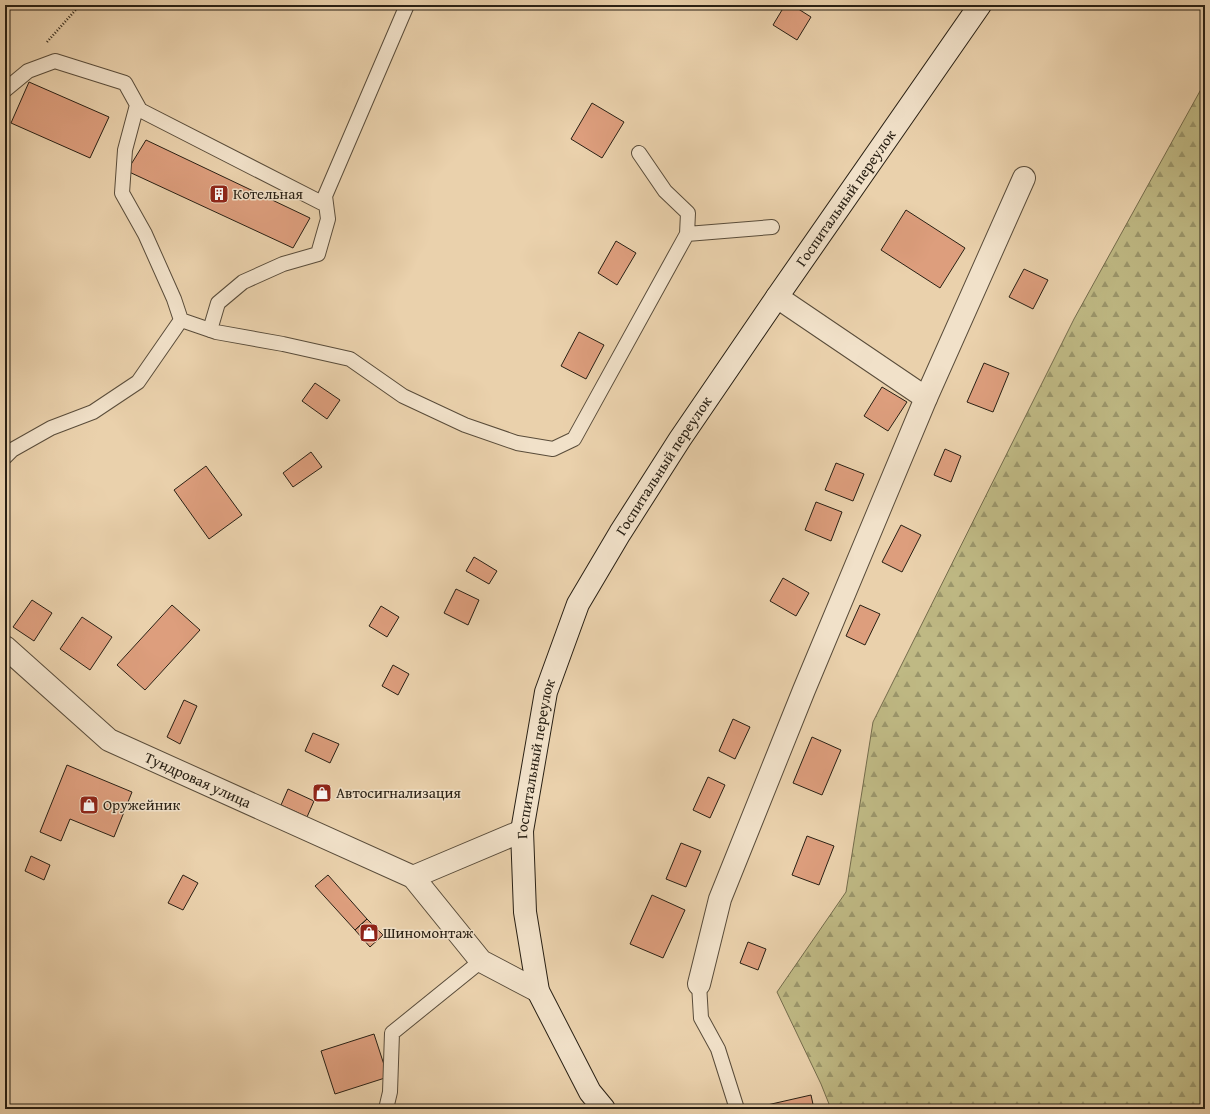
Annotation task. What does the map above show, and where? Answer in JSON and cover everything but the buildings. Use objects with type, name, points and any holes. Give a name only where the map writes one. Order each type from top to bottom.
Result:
[{"type":"street","name":"Госпитальный переулок","points":[[538,991],[525,912],[522,830],[546,692],[578,604],[624,527],[680,439],[980,5]]},
{"type":"street","points":[[699,984],[720,899],[807,683],[926,398],[1024,178]]},
{"type":"street","points":[[777,297],[926,398]]},
{"type":"street","name":"Тундровая улица","points":[[5,647],[109,740],[413,877],[481,961],[538,991]]},
{"type":"street","points":[[413,877],[522,830]]},
{"type":"street","points":[[538,991],[590,1092],[604,1109]]},
{"type":"lane","points":[[5,90],[28,71],[55,61],[125,82],[140,110],[322,203],[406,5]]},
{"type":"lane","points":[[137,105],[125,150],[122,193],[145,234],[174,299],[181,320]]},
{"type":"lane","points":[[181,320],[210,330],[350,359],[403,396],[464,425],[518,443],[553,449],[574,439],[687,234],[688,213],[665,191],[639,153]]},
{"type":"lane","points":[[210,330],[218,304],[243,282],[283,264],[318,254],[328,219],[325,196]]},
{"type":"lane","points":[[687,234],[772,227]]},
{"type":"lane","points":[[5,457],[12,450],[51,428],[93,412],[138,382],[181,320]]},
{"type":"lane","points":[[386,1109],[390,1092],[392,1033],[481,961]]},
{"type":"lane","points":[[699,984],[701,1018],[718,1049],[737,1109]]},
{"type":"green space","points":[[1205,82],[1205,1109],[831,1109],[821,1084],[777,992],[846,892],[873,722],[1074,319]]},
{"type":"place","name":"Котельная","points":[[219,194]]},
{"type":"place","name":"Автосигнализация","points":[[322,793]]},
{"type":"place","name":"Оружейник","points":[[89,805]]},
{"type":"place","name":"Шиномонтаж","points":[[369,933]]}]
